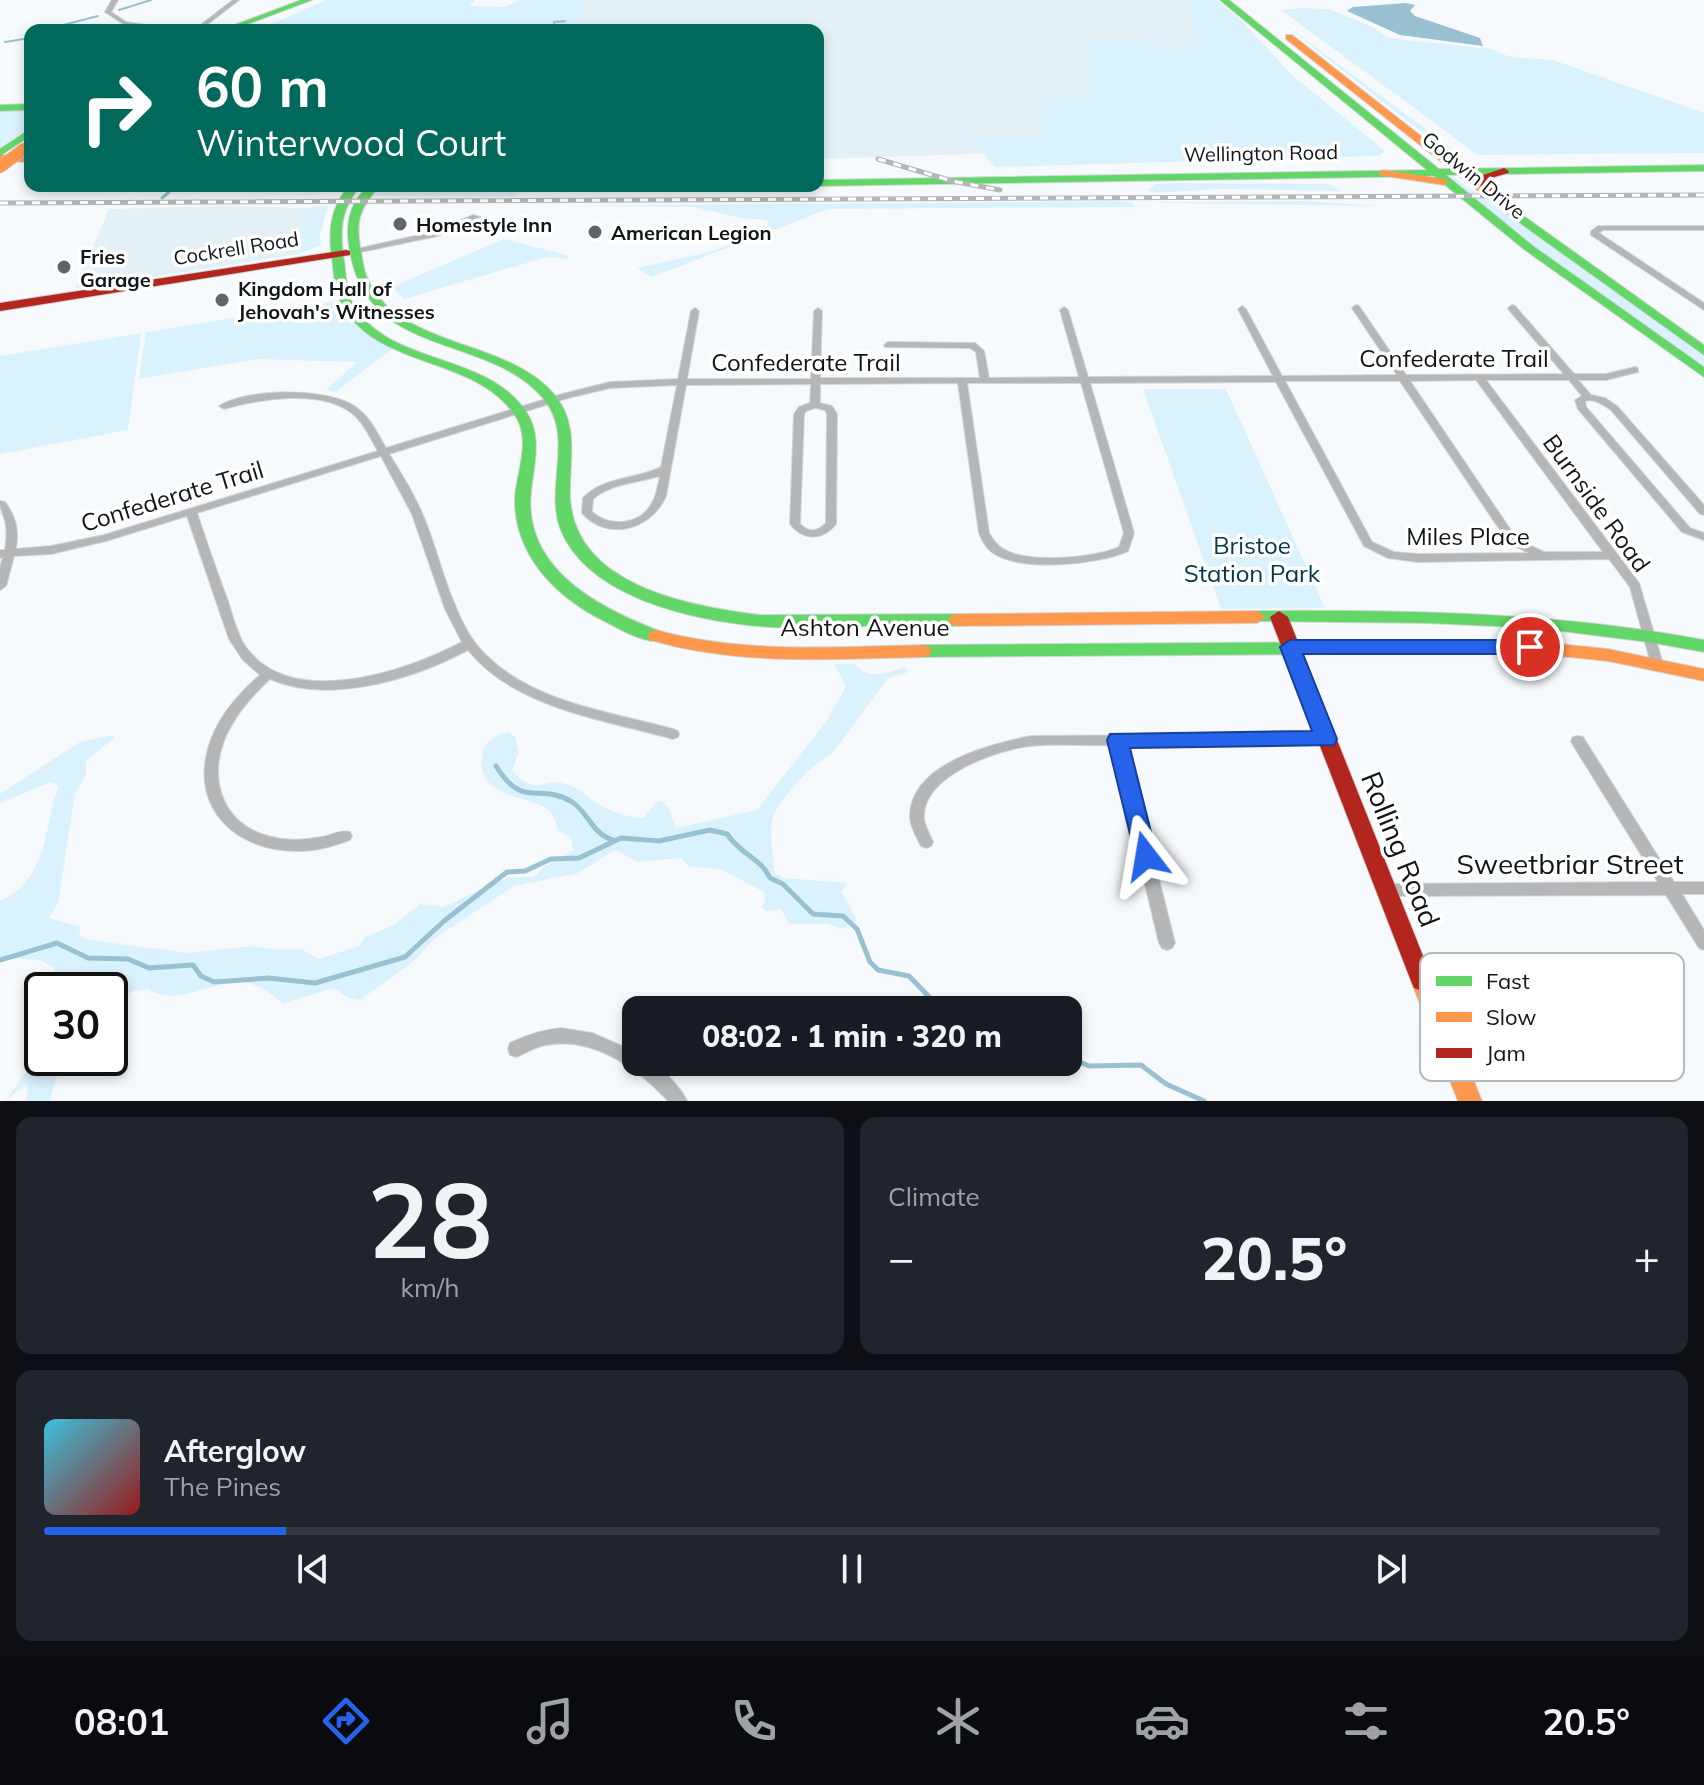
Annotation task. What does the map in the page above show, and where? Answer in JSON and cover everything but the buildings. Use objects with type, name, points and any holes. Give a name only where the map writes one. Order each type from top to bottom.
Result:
[{"type":"main road","points":[[242,24],[308,0]]},
{"type":"main road","points":[[255,24],[320,0]]},
{"type":"main road","name":"Godwin Drive","points":[[1224,0],[1403,146],[1491,197],[1593,275],[1704,351]]},
{"type":"main road","name":"Godwin Drive","points":[[1242,0],[1583,289],[1704,373]]},
{"type":"main road","points":[[0,106],[24,105]]},
{"type":"main road","points":[[1380,170],[1406,160],[1403,146]]},
{"type":"main road","name":"Wellington Road","points":[[1446,173],[1704,162]]},
{"type":"main road","name":"Wellington Road","points":[[824,176],[1380,170],[1446,173],[1704,168]]},
{"type":"main road","points":[[1380,170],[1422,176],[1446,173]]},
{"type":"main road","name":"Wellington Road","points":[[824,183],[1380,170]]},
{"type":"main road","points":[[1491,197],[1482,177],[1504,171]]},
{"type":"main road","name":"Ashton Avenue","points":[[348,192],[334,214],[333,234],[364,285],[383,307],[405,322],[519,372],[552,400],[569,434],[570,449],[562,498],[565,521],[572,538],[616,581],[686,611],[760,621],[1538,618],[1650,634],[1704,646]]},
{"type":"main road","name":"Ashton Avenue","points":[[368,192],[351,215],[346,253],[346,302],[366,327],[478,379],[509,399],[519,410],[532,442],[524,488],[525,524],[543,562],[566,589],[583,602],[662,638],[721,649],[797,652],[1530,647],[1598,653],[1704,675]]},
{"type":"main road","name":"Cockrell Road","points":[[0,307],[346,253]]},
{"type":"main road","name":"Rolling Road","points":[[1279,617],[1420,974]]},
{"type":"main road","name":"Rolling Road","points":[[1462,1081],[1470,1101]]},
{"type":"street","points":[[115,0],[108,12],[119,21],[138,24]]},
{"type":"street","points":[[205,24],[236,0]]},
{"type":"street","name":"Cockrell Road","points":[[346,253],[435,234],[476,217]]},
{"type":"street","points":[[1704,228],[1601,228],[1594,233],[1704,307]]},
{"type":"street","points":[[1356,308],[1508,534],[1528,549],[1556,556]]},
{"type":"street","points":[[1512,308],[1588,397]]},
{"type":"street","name":"Miles Place","points":[[1242,309],[1368,544],[1392,555],[1418,558],[1613,555]]},
{"type":"street","points":[[962,381],[984,533],[989,542],[1003,554],[1033,559],[1110,556],[1124,549],[1129,540],[1064,310]]},
{"type":"street","points":[[666,469],[646,478],[603,486],[588,498],[587,513],[592,519],[612,525],[633,523],[647,517],[659,503],[666,469],[695,311]]},
{"type":"street","points":[[815,405],[818,311]]},
{"type":"street","points":[[888,345],[972,345],[980,351],[985,381]]},
{"type":"street","name":"Confederate Trail","points":[[4,554],[82,544],[610,385],[682,382],[1572,378],[1608,377],[1635,370]]},
{"type":"street","name":"Burnside Road","points":[[1479,378],[1635,586],[1657,664]]},
{"type":"street","points":[[224,406],[265,397],[328,400],[343,404],[361,416],[416,512],[469,644],[499,674],[540,694],[673,734]]},
{"type":"street","points":[[1704,512],[1614,408],[1602,400],[1588,397],[1580,400],[1581,407],[1686,530],[1704,537]]},
{"type":"street","points":[[815,405],[832,411],[832,493],[831,524],[823,532],[814,534],[801,531],[795,524],[799,414],[806,407],[815,405]]},
{"type":"street","points":[[0,586],[4,554],[13,522],[1,504]]},
{"type":"street","points":[[191,512],[235,639],[244,653],[268,674],[314,683],[361,682],[412,671],[469,644]]},
{"type":"street","points":[[268,674],[236,707],[216,744],[211,777],[221,810],[248,835],[281,847],[314,846],[345,836]]},
{"type":"street","points":[[926,842],[916,814],[923,793],[966,759],[986,750],[1031,741],[1326,739]]},
{"type":"street","points":[[1117,740],[1167,943]]},
{"type":"street","points":[[1578,741],[1704,943]]},
{"type":"street","name":"Sweetbriar Street","points":[[1387,890],[1704,888]]},
{"type":"street","points":[[516,1049],[539,1038],[556,1035],[594,1042],[622,1054]]},
{"type":"street","points":[[655,1076],[679,1101]]},
{"type":"shaded area","points":[[546,0],[1184,0],[1202,47],[1060,151],[824,159],[824,24],[565,24]]},
{"type":"shaded area","points":[[1415,5],[1410,11],[1415,16],[1480,38],[1483,46],[1400,35],[1347,11],[1353,7]]},
{"type":"shaded area","points":[[374,192],[519,192],[515,197],[368,196]]},
{"type":"shaded area","points":[[219,206],[307,208],[299,254],[75,289],[109,209]]},
{"type":"green space","points":[[326,0],[475,0],[469,6],[506,7],[520,0],[587,0],[580,3],[578,24],[272,24]]},
{"type":"green space","points":[[1184,0],[1216,0],[1242,21],[1292,75],[1385,151],[1379,156],[995,167],[967,138],[1037,139],[1044,97],[1089,97],[1088,44],[1202,47]]},
{"type":"green space","points":[[1329,9],[1373,27],[1389,38],[1490,49],[1511,57],[1553,60],[1704,113],[1704,153],[1478,155],[1281,10]]},
{"type":"green space","points":[[1267,11],[1458,153],[1458,156],[1416,128]]},
{"type":"green space","points":[[24,110],[24,131],[0,148],[0,111]]},
{"type":"green space","points":[[1452,176],[1704,355],[1704,368],[1563,270],[1450,180]]},
{"type":"green space","points":[[1155,184],[1328,184],[1341,191],[1222,189],[1154,193],[1148,190]]},
{"type":"green space","points":[[1303,201],[1381,206],[1158,203],[1161,202]]},
{"type":"green space","points":[[1131,202],[1136,207],[828,209],[652,277],[637,268],[709,252],[765,232],[768,220],[741,218],[694,207],[558,206]]},
{"type":"green space","points":[[328,205],[320,235],[321,245],[299,254],[307,208]]},
{"type":"green space","points":[[504,239],[566,255],[570,259],[547,257],[404,299],[392,287]]},
{"type":"green space","points":[[337,301],[360,329],[392,349],[336,392],[326,390],[357,362],[257,359],[139,379],[146,332]]},
{"type":"green space","points":[[141,333],[128,430],[0,454],[0,356]]},
{"type":"green space","name":"Bristoe Station Park","points":[[1143,389],[1226,389],[1325,608],[1221,609]]},
{"type":"green space","points":[[834,664],[855,664],[872,674],[905,667],[909,672],[888,678],[832,754],[816,764],[790,791],[773,818],[771,838],[775,874],[785,878],[847,883],[841,892],[857,919],[854,925],[842,929],[828,924],[789,924],[781,909],[766,911],[761,907],[765,901],[764,892],[722,870],[688,866],[681,858],[637,862],[615,850],[578,873],[514,886],[434,939],[414,961],[360,1000],[348,998],[334,988],[283,1003],[260,987],[238,982],[173,996],[148,989],[128,994],[128,972],[55,972],[55,968],[39,960],[0,957],[0,901],[15,892],[35,867],[58,786],[51,782],[0,803],[0,794],[80,742],[113,735],[114,738],[86,761],[86,775],[75,794],[58,903],[49,918],[81,927],[79,936],[89,940],[189,953],[253,946],[277,950],[301,949],[319,959],[359,946],[365,937],[394,925],[420,904],[443,907],[509,877],[534,877],[545,866],[573,851],[571,838],[558,830],[553,815],[546,808],[504,793],[487,780],[482,770],[482,757],[487,743],[493,738],[507,732],[515,736],[519,752],[512,770],[528,783],[569,785],[609,810],[644,818],[656,802],[661,801],[669,808],[676,828],[757,810],[828,719],[846,686]]},
{"type":"green space","points":[[24,1075],[57,1076],[50,1101],[26,1101],[28,1083],[5,1101]]},
{"type":"waterway","points":[[119,10],[151,0]]},
{"type":"waterway","points":[[67,24],[98,16]]},
{"type":"waterway","points":[[554,24],[565,21]]},
{"type":"waterway","points":[[5,42],[24,39]]},
{"type":"waterway","points":[[162,198],[169,192]]},
{"type":"waterway","points":[[496,766],[506,779],[523,791],[550,794],[572,802],[600,833],[613,840]]},
{"type":"waterway","points":[[0,960],[57,943],[88,958],[128,959],[149,968],[193,965],[201,976],[214,982],[268,978],[315,983],[405,957],[444,921],[507,872],[525,871],[551,859],[579,858],[621,838],[659,841],[710,830],[727,834],[761,865],[770,878],[783,884],[813,914],[843,916],[857,929],[870,962],[878,970],[909,976],[928,996]]},
{"type":"waterway","points":[[1082,1063],[1089,1066],[1141,1065],[1166,1084],[1204,1101]]},
{"type":"railway","points":[[878,159],[952,181],[1000,190]]},
{"type":"railway","points":[[0,203],[1704,195]]},
{"type":"traffic: fast","points":[[242,24],[308,0]]},
{"type":"traffic: fast","points":[[1224,0],[1529,248],[1704,373]]},
{"type":"traffic: fast","points":[[0,108],[24,107]]},
{"type":"traffic: fast","points":[[0,153],[24,136]]},
{"type":"traffic: fast","points":[[824,183],[1704,168]]},
{"type":"traffic: fast","points":[[349,192],[339,209],[335,234],[344,295],[359,321],[401,348],[478,379],[500,392],[518,409],[530,441],[523,497],[524,524],[533,548],[546,569],[586,603],[656,636]]},
{"type":"traffic: fast","points":[[368,192],[358,206],[352,228],[358,266],[365,286],[381,306],[401,322],[503,364],[546,393],[556,405],[565,430],[562,496],[568,528],[583,554],[606,574],[634,590],[666,602],[760,621],[957,620]]},
{"type":"traffic: fast","points":[[1510,211],[1704,351]]},
{"type":"traffic: fast","points":[[1257,617],[1426,617],[1537,622],[1704,646]]},
{"type":"traffic: fast","points":[[923,651],[1461,647]]},
{"type":"traffic: slow","points":[[1289,37],[1510,211]]},
{"type":"traffic: slow","points":[[0,167],[24,149]]},
{"type":"traffic: slow","points":[[0,158],[24,159]]},
{"type":"traffic: slow","points":[[1383,173],[1444,182]]},
{"type":"traffic: slow","points":[[957,620],[1257,617]]},
{"type":"traffic: slow","points":[[656,636],[719,650],[753,653],[923,651]]},
{"type":"traffic: slow","points":[[1461,647],[1530,647],[1608,655],[1704,675]]},
{"type":"traffic: slow","points":[[1462,1081],[1470,1101]]},
{"type":"traffic: jam","points":[[1489,194],[1482,177],[1504,171]]},
{"type":"traffic: jam","points":[[0,307],[346,253]]},
{"type":"traffic: jam","points":[[1279,617],[1420,976]]},
{"type":"place","name":"Homestyle Inn","points":[[400,224]]},
{"type":"place","name":"American Legion","points":[[595,232]]},
{"type":"place","name":"Fries Garage","points":[[64,267]]},
{"type":"place","name":"Kingdom Hall of Jehovah's Witnesses","points":[[222,300]]},
{"type":"route","points":[[1146,856],[1117,740],[1326,739],[1290,647],[1530,647]]}]
